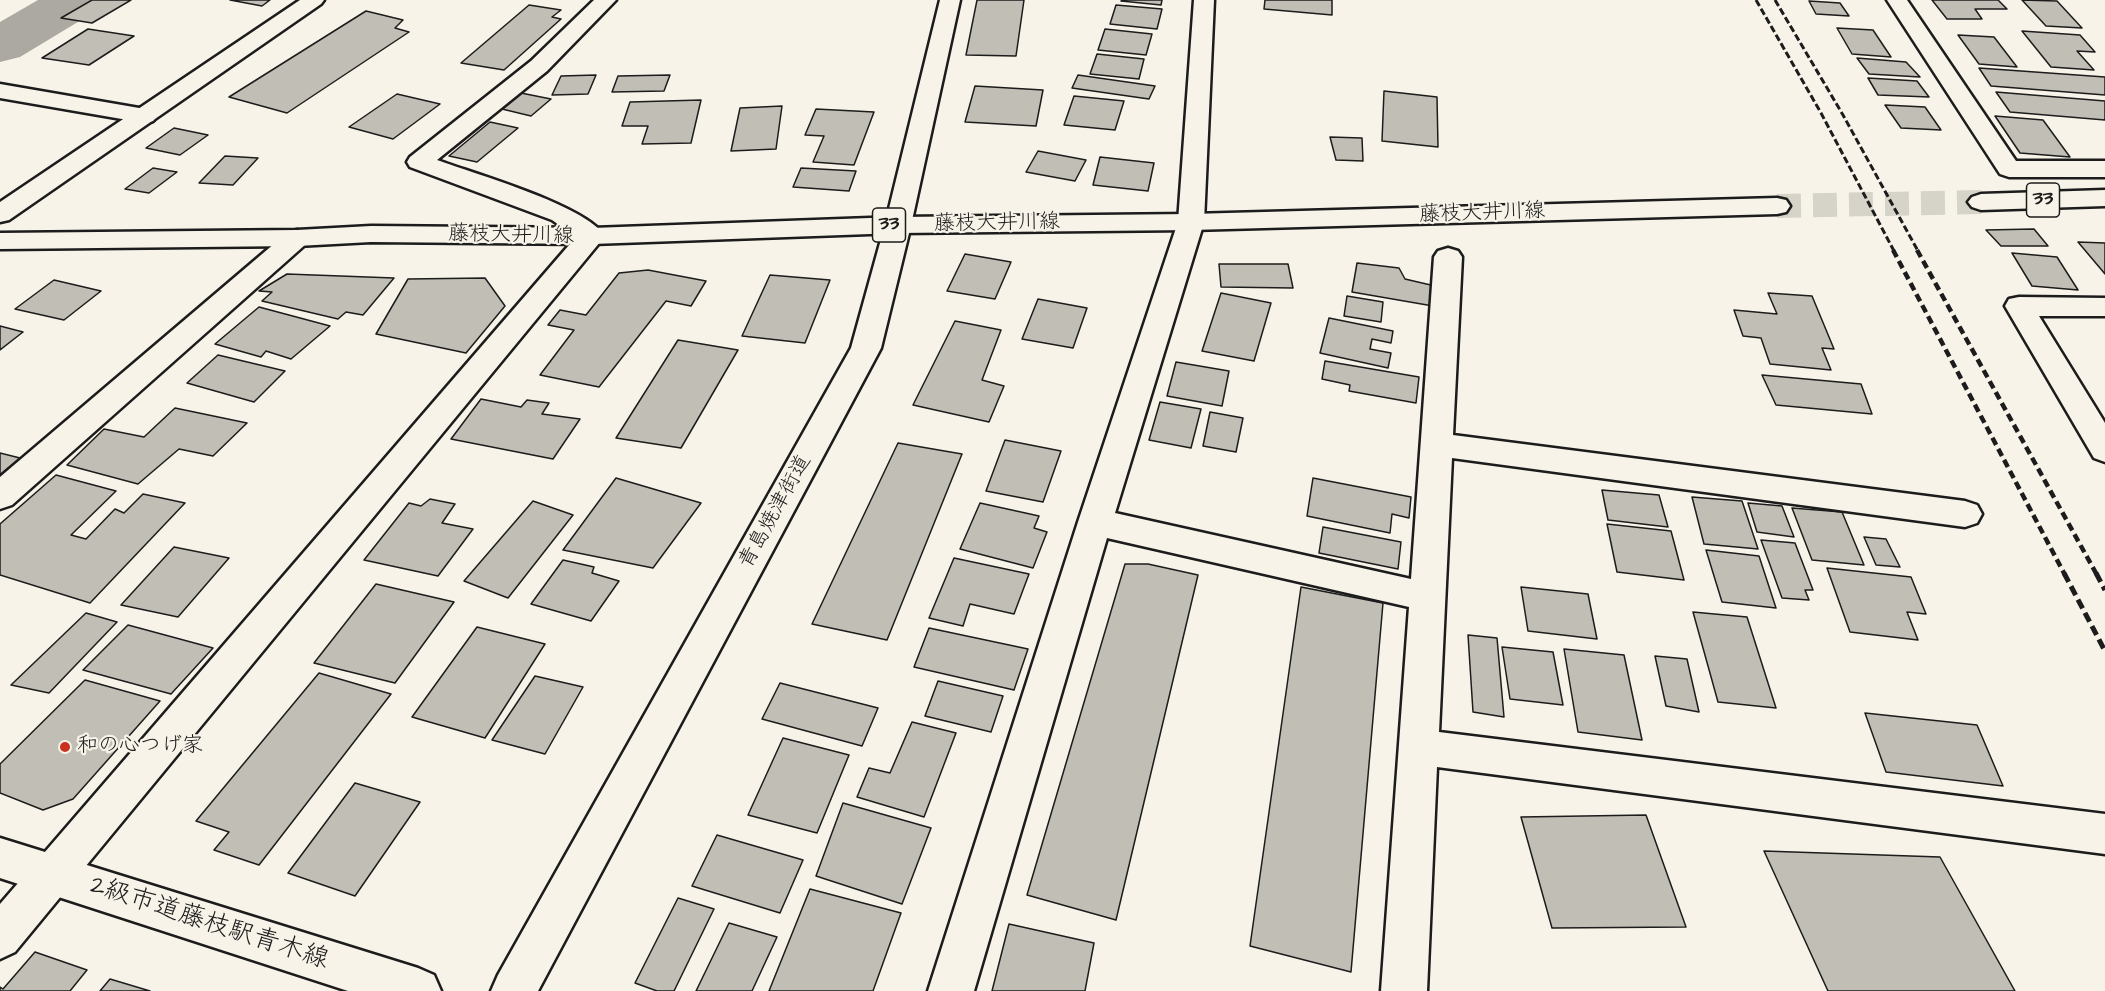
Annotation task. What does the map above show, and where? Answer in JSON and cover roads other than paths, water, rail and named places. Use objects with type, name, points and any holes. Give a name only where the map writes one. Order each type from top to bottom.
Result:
[{"type":"street","points":[[0,214],[314,0]]},
{"type":"street","points":[[0,937],[592,237],[561,214],[419,162],[539,66],[606,0]]},
{"type":"street","name":"青島焼津街道","points":[[514,991],[866,348],[898,225],[950,0]]},
{"type":"street","points":[[951,991],[1095,522],[1191,222],[1204,0]]},
{"type":"street","points":[[1897,0],[2009,169],[2105,169]]},
{"type":"street","points":[[0,91],[145,116]]},
{"type":"street","name":"33","points":[[1981,202],[2105,198]]},
{"type":"street","name":"藤枝大井川線","points":[[0,241],[371,234],[592,237],[898,225],[1191,222],[1777,206]]},
{"type":"street","points":[[0,496],[297,237]]},
{"type":"street","points":[[1404,991],[1448,258]]},
{"type":"street","points":[[2105,307],[2019,306],[2105,450]]},
{"type":"street","points":[[1436,444],[1965,514]]},
{"type":"street","points":[[1095,522],[1428,597]]},
{"type":"street","points":[[1420,747],[2105,834]]},
{"type":"street","name":"2級市道藤枝駅青木線","points":[[0,858],[418,991]]},
{"type":"waterway","points":[[0,45],[77,0]]},
{"type":"tunnel","points":[[1777,206],[1981,202]]},
{"type":"railway","points":[[1756,0],[1821,113],[1894,251]]},
{"type":"railway","points":[[1775,0],[1843,115],[1918,251]]},
{"type":"railway","points":[[1893,250],[2065,575]]},
{"type":"railway","points":[[1917,250],[2097,575]]},
{"type":"railway","points":[[2064,573],[2105,651]]},
{"type":"railway","points":[[2096,573],[2105,590]]},
{"type":"place","name":"和の心つげ家","points":[[65,747]]}]
